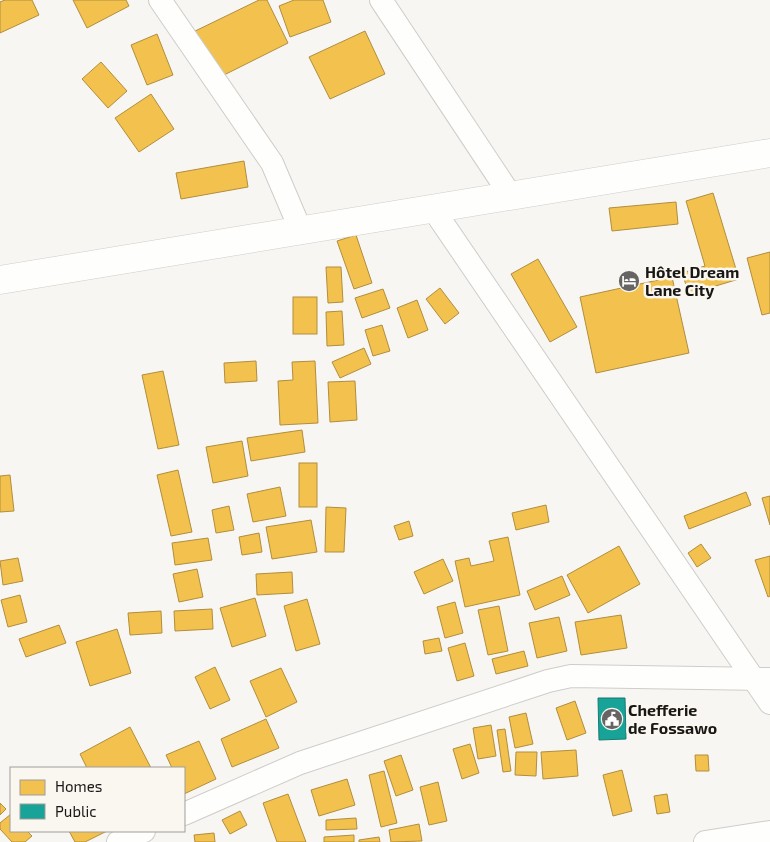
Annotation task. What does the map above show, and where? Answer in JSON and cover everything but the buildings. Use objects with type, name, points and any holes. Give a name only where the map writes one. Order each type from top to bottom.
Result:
[{"type":"street","points":[[160,0],[272,163],[301,231]]},
{"type":"street","points":[[381,0],[511,196]]},
{"type":"street","points":[[0,280],[770,153]]},
{"type":"street","points":[[433,209],[762,679],[770,703]]},
{"type":"street","points":[[185,814],[300,763],[548,681],[571,676],[762,679]]},
{"type":"street","points":[[118,842],[142,832]]},
{"type":"street","points":[[705,842],[770,832]]},
{"type":"place","name":"Hôtel Dream Lane City","points":[[629,281]]},
{"type":"place","name":"Chefferie de Fossawo","points":[[612,719]]}]
